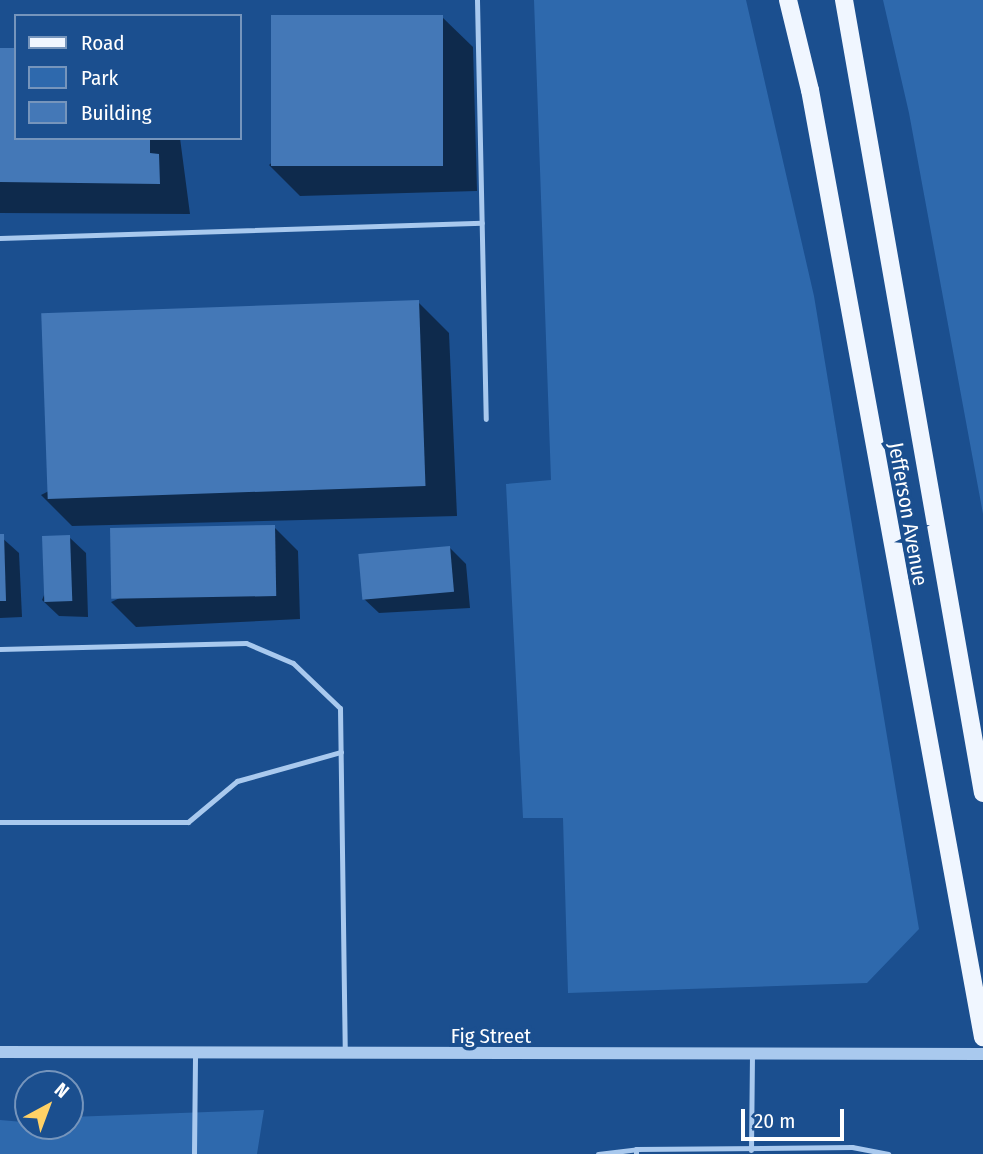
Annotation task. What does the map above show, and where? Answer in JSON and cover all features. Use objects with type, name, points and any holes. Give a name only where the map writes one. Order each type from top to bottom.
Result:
[{"type":"main road","name":"Jefferson Avenue","points":[[788,0],[810,90],[983,1037]]},
{"type":"main road","name":"Jefferson Avenue","points":[[844,0],[983,793]]},
{"type":"street","name":"Fig Street","points":[[0,1052],[195,1049],[752,1055],[983,1054]]},
{"type":"lane","points":[[477,0],[486,419]]},
{"type":"lane","points":[[0,238],[482,223]]},
{"type":"lane","points":[[0,649],[246,643],[293,663],[340,708],[345,1052]]},
{"type":"lane","points":[[0,822],[188,822],[237,781],[341,752]]},
{"type":"lane","points":[[194,1154],[195,1049]]},
{"type":"lane","points":[[751,1150],[752,1055]]},
{"type":"lane","points":[[598,1154],[751,1150],[888,1154]]},
{"type":"green space","points":[[534,0],[746,0],[814,296],[919,929],[867,983],[568,993],[563,818],[523,818],[506,484],[551,480]]},
{"type":"green space","points":[[883,0],[983,0],[983,514],[909,113]]},
{"type":"green space","points":[[264,1110],[257,1154],[0,1154],[0,1120],[14,1121],[14,1140],[84,1140],[84,1116]]},
{"type":"building","points":[[271,15],[443,15],[443,166],[271,166]]},
{"type":"building","points":[[0,48],[14,48],[14,140],[150,140],[150,153],[159,154],[160,184],[0,182]]},
{"type":"building","points":[[419,300],[425,486],[48,499],[41,313]]},
{"type":"building","points":[[275,525],[276,596],[111,599],[110,528]]},
{"type":"building","points":[[0,534],[4,534],[6,601],[0,601]]},
{"type":"building","points":[[70,535],[72,601],[44,602],[42,536]]},
{"type":"building","points":[[450,546],[454,592],[362,600],[358,554]]}]
